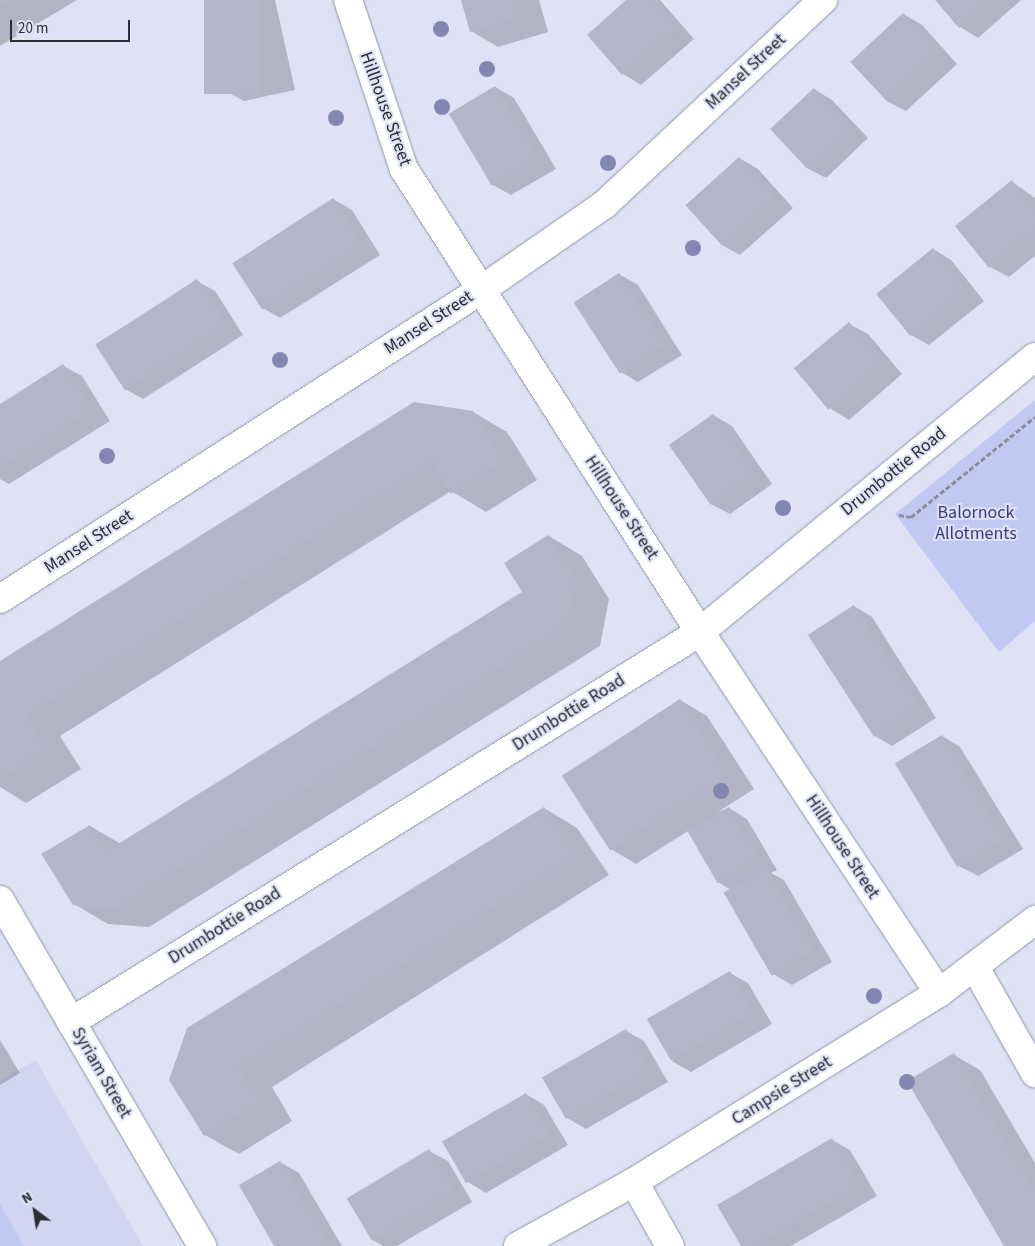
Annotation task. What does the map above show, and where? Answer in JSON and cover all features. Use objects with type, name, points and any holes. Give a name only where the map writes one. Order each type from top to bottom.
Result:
[{"type":"street","name":"Hillhouse Street","points":[[348,0],[404,169],[700,632],[939,993]]},
{"type":"street","name":"Mansel Street","points":[[0,599],[481,290],[605,204],[823,0]]},
{"type":"street","name":"Drumbottie Road","points":[[71,1022],[700,632],[1035,357]]},
{"type":"street","name":"Syriam Street","points":[[0,900],[202,1246]]},
{"type":"street","name":"Campsie Street","points":[[518,1246],[634,1182],[939,993],[976,969],[1035,920]]},
{"type":"street","points":[[976,969],[1035,1072]]},
{"type":"street","points":[[634,1182],[670,1246]]},
{"type":"path","points":[[861,500],[911,517],[1035,417]]},
{"type":"shaded area","points":[[36,1060],[143,1246],[0,1246],[0,1081]]},
{"type":"green space","name":"Balornock Allotments","points":[[1035,400],[1035,621],[999,652],[895,514]]},
{"type":"green space","points":[[0,1204],[24,1246],[0,1246]]},
{"type":"building","points":[[0,0],[12,0],[0,7]]},
{"type":"building","points":[[204,0],[260,0],[260,94],[204,94]]},
{"type":"building","points":[[461,0],[517,0],[522,17],[470,32]]},
{"type":"building","points":[[626,0],[652,0],[677,28],[622,75],[587,35]]},
{"type":"building","points":[[935,0],[991,0],[959,28]]},
{"type":"building","points":[[903,13],[940,52],[887,102],[850,62]]},
{"type":"building","points":[[495,86],[538,158],[492,186],[449,114]]},
{"type":"building","points":[[814,88],[851,127],[807,168],[770,129]]},
{"type":"building","points":[[739,157],[775,197],[722,245],[685,205]]},
{"type":"building","points":[[1012,180],[1035,209],[1035,231],[989,268],[955,226]]},
{"type":"building","points":[[333,198],[363,244],[262,309],[232,263]]},
{"type":"building","points":[[933,248],[967,290],[910,336],[876,294]]},
{"type":"building","points":[[619,273],[665,344],[620,374],[574,302]]},
{"type":"building","points":[[197,279],[226,324],[125,390],[96,345]]},
{"type":"building","points":[[849,322],[884,363],[829,410],[794,368]]},
{"type":"building","points":[[63,364],[92,410],[0,468],[0,404]]},
{"type":"building","points":[[414,402],[473,411],[504,461],[451,494],[432,463],[27,716],[48,750],[0,779],[0,661]]},
{"type":"building","points":[[713,414],[755,474],[711,505],[669,445]]},
{"type":"building","points":[[548,535],[576,579],[567,626],[115,909],[73,905],[41,854],[90,825],[107,851],[522,592],[504,563]]},
{"type":"building","points":[[854,605],[920,706],[874,736],[808,635]]},
{"type":"building","points":[[680,699],[728,774],[610,850],[562,776]]},
{"type":"building","points":[[942,735],[1004,839],[957,867],[895,763]]},
{"type":"building","points":[[544,807],[576,856],[239,1068],[260,1101],[204,1136],[169,1080],[187,1028]]},
{"type":"building","points":[[729,807],[759,859],[717,883],[687,831]]},
{"type":"building","points":[[766,868],[814,951],[772,976],[724,892]]},
{"type":"building","points":[[730,971],[754,1013],[671,1061],[647,1019]]},
{"type":"building","points":[[626,1029],[650,1071],[566,1119],[542,1078]]},
{"type":"building","points":[[954,1053],[1035,1192],[1035,1246],[1004,1246],[907,1081]]},
{"type":"building","points":[[526,1093],[550,1135],[466,1183],[442,1142]]},
{"type":"building","points":[[832,1138],[860,1185],[754,1246],[741,1246],[717,1205]]},
{"type":"building","points":[[429,1149],[454,1191],[372,1240],[347,1198]]},
{"type":"building","points":[[280,1161],[329,1244],[326,1246],[274,1246],[239,1185]]}]
